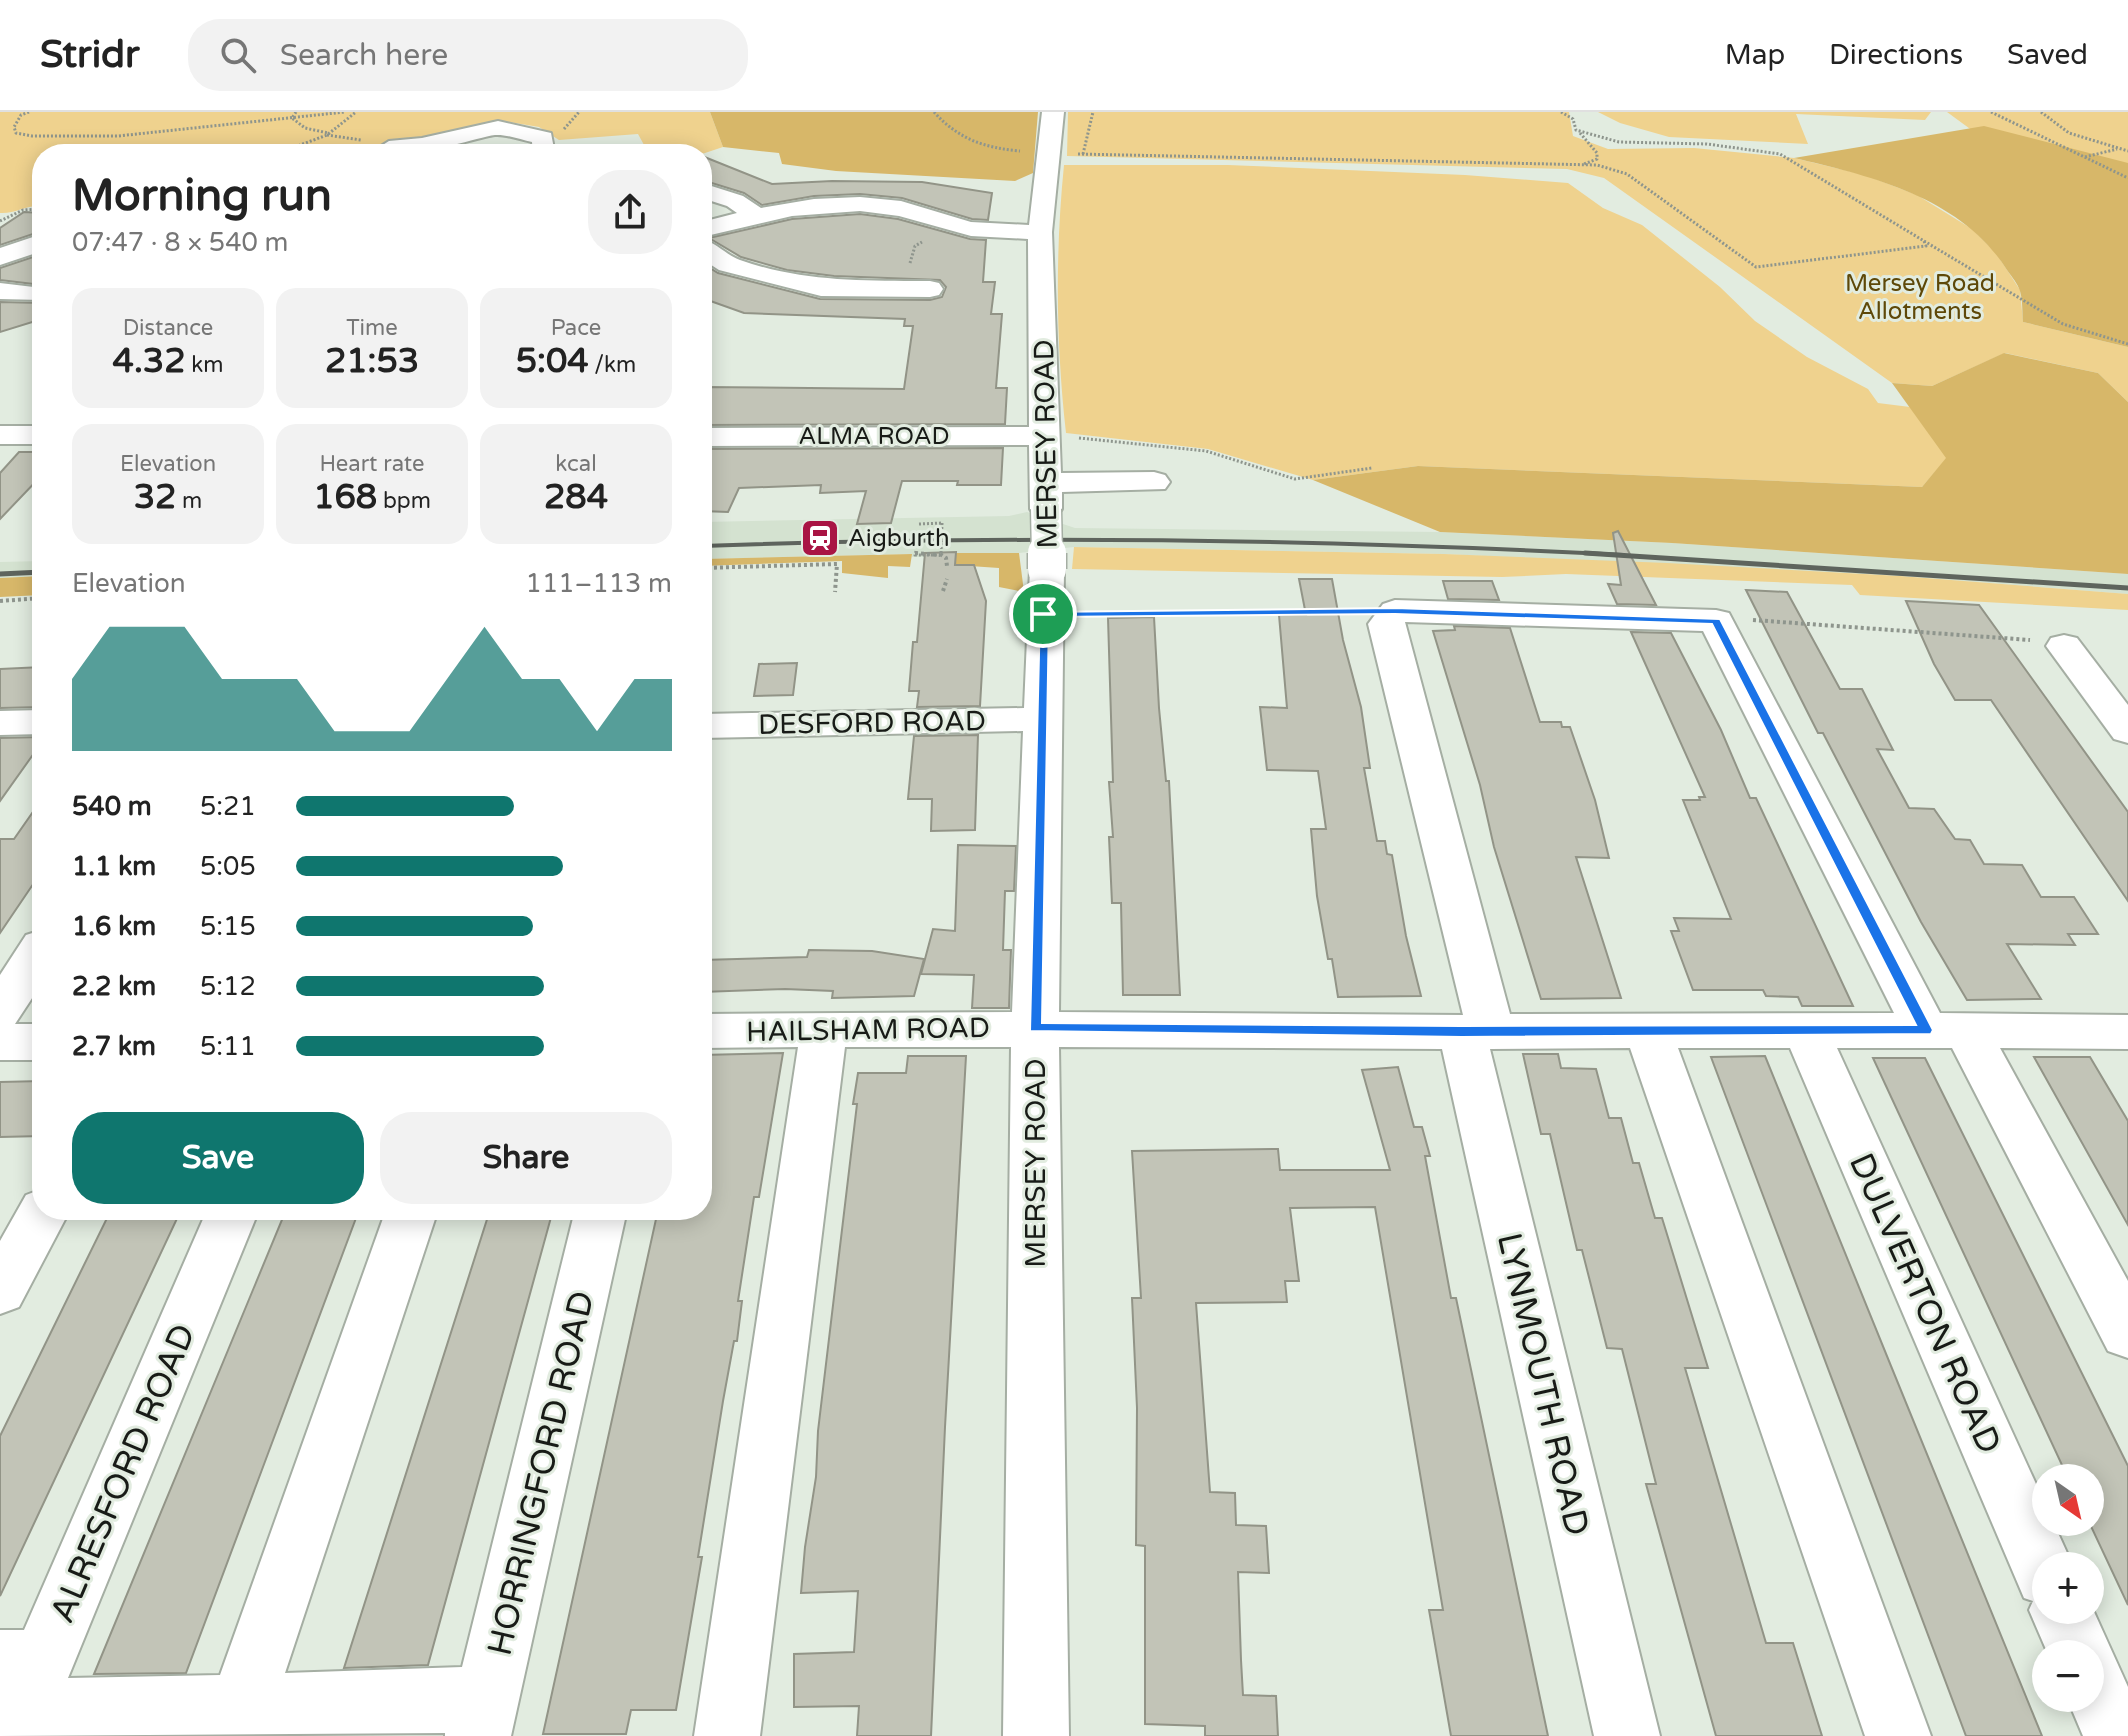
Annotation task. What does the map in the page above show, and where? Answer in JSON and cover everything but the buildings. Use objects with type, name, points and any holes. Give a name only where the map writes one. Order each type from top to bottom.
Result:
[{"type":"street","name":"MERSEY ROAD","points":[[1036,1736],[1035,1028],[1046,496],[1040,232],[1053,112]]},
{"type":"street","points":[[426,144],[498,128],[543,138],[543,144]]},
{"type":"street","points":[[712,193],[735,201],[757,216]]},
{"type":"street","points":[[712,227],[804,206],[841,203],[914,211],[950,225],[989,231],[1040,232]]},
{"type":"street","points":[[0,257],[32,246]]},
{"type":"street","points":[[712,254],[728,265],[821,288],[915,284]]},
{"type":"street","points":[[0,291],[32,294]]},
{"type":"street","points":[[0,435],[32,435]]},
{"type":"street","name":"ALMA ROAD","points":[[712,437],[1046,436]]},
{"type":"street","points":[[1046,496],[1154,482]]},
{"type":"street","points":[[1395,611],[1716,621],[1946,1029],[2128,1334]]},
{"type":"street","name":"LYNMOUTH ROAD","points":[[1395,611],[1386,624],[1627,1736]]},
{"type":"street","points":[[2064,646],[2128,731]]},
{"type":"street","name":"DESFORD ROAD","points":[[712,726],[1042,719]]},
{"type":"street","points":[[0,723],[32,722]]},
{"type":"street","points":[[0,1012],[32,962]]},
{"type":"street","points":[[727,1736],[824,1028]]},
{"type":"street","name":"HAILSHAM ROAD","points":[[712,1031],[824,1028],[1476,1031],[1946,1029],[2126,1034]]},
{"type":"street","name":"DULVERTON ROAD","points":[[1806,1030],[2035,1552]]},
{"type":"street","points":[[1648,1031],[1898,1736]]},
{"type":"street","points":[[0,1042],[32,1042]]},
{"type":"street","points":[[0,1291],[39,1220]]},
{"type":"street","name":"ALRESFORD ROAD","points":[[19,1693],[229,1220]]},
{"type":"street","points":[[241,1707],[409,1220]]},
{"type":"street","name":"HORRINGFORD ROAD","points":[[483,1718],[599,1220]]},
{"type":"street","points":[[19,1693],[483,1718]]},
{"type":"street","points":[[2104,1708],[2116,1736]]},
{"type":"path","points":[[29,112],[21,115],[14,127],[16,133],[46,137],[186,131],[345,112]]},
{"type":"path","points":[[292,118],[296,112]]},
{"type":"path","points":[[302,144],[331,133],[356,112]]},
{"type":"path","points":[[934,112],[962,139],[981,146],[1049,153]]},
{"type":"path","points":[[1093,112],[1083,154],[1609,166],[1627,174],[1756,267],[1920,248],[1926,246],[1924,241]]},
{"type":"path","points":[[1561,112],[1573,119],[1576,130],[1597,153],[1597,159],[1579,166]]},
{"type":"path","points":[[1991,112],[2128,178]]},
{"type":"path","points":[[2041,112],[2063,128],[2128,151]]},
{"type":"path","points":[[292,118],[305,128],[331,133]]},
{"type":"path","points":[[1576,130],[1619,142],[1707,144],[1780,154],[2063,324],[2128,344]]},
{"type":"path","points":[[2085,157],[2118,149]]},
{"type":"path","points":[[0,221],[23,210],[32,210]]},
{"type":"path","points":[[1046,436],[1206,451],[1295,479],[1372,468]]},
{"type":"path","points":[[919,524],[942,523],[940,554]]},
{"type":"path","points":[[916,551],[915,555],[940,554],[946,558],[947,566]]},
{"type":"path","points":[[712,568],[837,564],[835,592]]},
{"type":"path","points":[[943,591],[947,579]]},
{"type":"path","points":[[1045,592],[1395,611]]},
{"type":"path","points":[[0,601],[32,599]]},
{"type":"path","points":[[1716,621],[1738,619],[1889,628],[2016,638],[2064,646]]},
{"type":"shaded area","points":[[710,112],[1038,112],[1033,173],[1015,181],[836,171],[782,164],[779,153],[723,147]]},
{"type":"shaded area","points":[[1984,126],[2128,163],[2128,347],[2023,322],[2019,288],[1988,245],[1966,225],[1940,208],[1884,182],[1794,158]]},
{"type":"shaded area","points":[[2004,353],[2098,373],[2128,402],[2128,574],[1672,543],[1440,532],[1313,480],[1418,466],[1922,487],[1946,458],[1892,383],[1932,386]]},
{"type":"shaded area","points":[[1027,512],[1075,528],[1440,532],[1672,543],[2128,574],[2128,594],[1900,576],[1444,554],[1074,547],[1019,553],[926,553],[925,557],[912,557],[911,554],[712,559],[712,522],[1009,516]]},
{"type":"shaded area","points":[[956,553],[1019,553],[1024,592],[999,587],[999,568],[955,565]]},
{"type":"shaded area","points":[[912,554],[910,567],[888,566],[888,578],[842,573],[842,561],[712,566],[712,559]]},
{"type":"shaded area","points":[[32,561],[32,576],[0,578],[0,562]]},
{"type":"shaded area","points":[[32,576],[32,595],[0,597],[0,578]]},
{"type":"green space","points":[[0,112],[710,112],[723,147],[712,151],[712,144],[644,144],[638,134],[559,140],[539,127],[509,122],[382,144],[32,144],[32,207],[0,213]]},
{"type":"green space","name":"Mersey Road Allotments","points":[[1068,112],[1569,112],[1573,136],[1608,149],[1694,148],[1794,158],[1865,175],[1917,195],[1972,229],[1996,253],[2020,290],[2023,322],[2128,347],[2128,402],[2098,373],[2005,353],[1932,386],[1892,383],[1604,178],[1567,169],[1067,156]]},
{"type":"green space","points":[[1598,112],[1931,112],[1925,120],[1796,114],[1808,144],[1669,137],[1620,123]]},
{"type":"green space","points":[[1947,112],[2128,112],[2128,214],[2041,181]]},
{"type":"green space","points":[[1064,165],[1228,165],[1465,175],[1568,183],[1603,208],[1642,225],[1720,287],[1755,321],[1807,357],[1868,389],[1878,403],[1910,407],[1947,458],[1922,487],[1418,466],[1313,480],[1208,449],[1066,433],[1058,299]]},
{"type":"green space","points":[[1074,547],[1444,554],[1900,576],[2128,594],[2128,610],[1860,595],[1852,585],[1566,574],[1502,577],[1072,569]]},
{"type":"railway","points":[[712,546],[1162,540],[1602,554]]},
{"type":"railway","points":[[1585,553],[1602,554]]},
{"type":"railway","points":[[1602,554],[1623,555]]},
{"type":"railway","points":[[1602,554],[2128,588]]},
{"type":"railway","points":[[0,574],[32,572]]},
{"type":"place","name":"Aigburth","points":[[820,538]]},
{"type":"route","points":[[1395,611],[1716,621],[1926,1030],[1462,1032],[1035,1028],[1043,614],[1395,611]]}]
